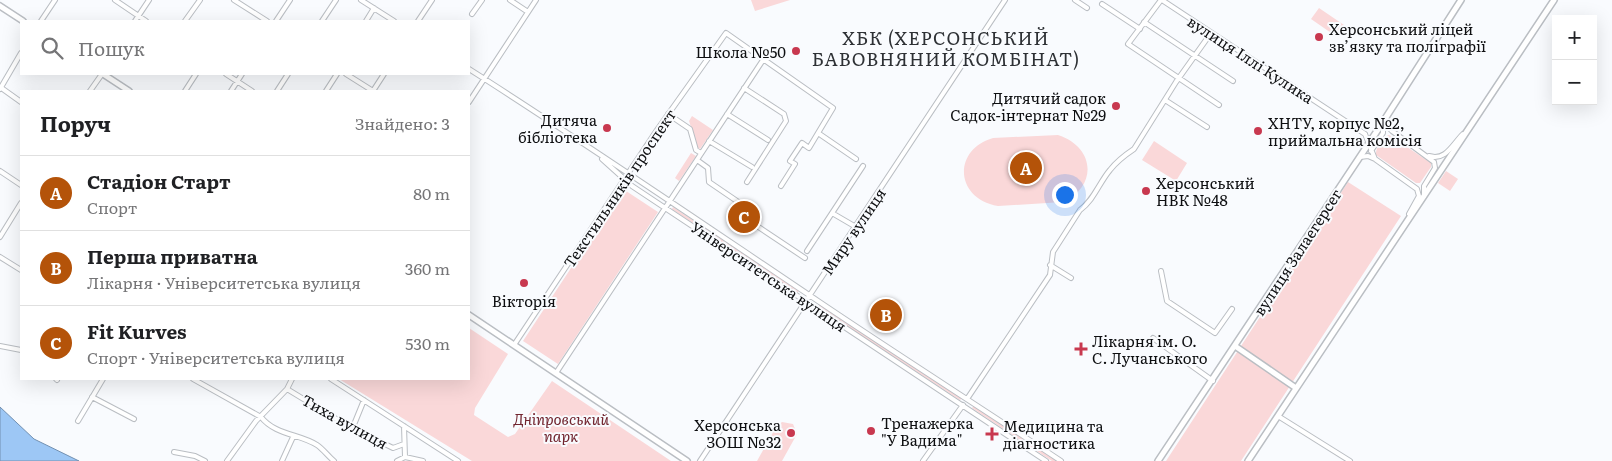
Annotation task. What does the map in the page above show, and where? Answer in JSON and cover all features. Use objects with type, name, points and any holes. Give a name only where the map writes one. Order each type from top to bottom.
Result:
[{"type":"main road","points":[[1383,122],[1461,0]]},
{"type":"main road","points":[[1248,461],[1554,0]]},
{"type":"main road","points":[[0,6],[21,20]]},
{"type":"main road","points":[[104,75],[127,90]]},
{"type":"main road","name":"вулиця Залаегерсег","points":[[1158,461],[1383,122]]},
{"type":"main road","points":[[470,316],[686,461]]},
{"type":"main road","points":[[1235,346],[1296,388]]},
{"type":"street","points":[[42,20],[55,0]]},
{"type":"street","points":[[115,0],[144,20]]},
{"type":"street","points":[[136,20],[149,0]]},
{"type":"street","points":[[185,20],[200,0]]},
{"type":"street","points":[[234,0],[265,20]]},
{"type":"street","points":[[277,20],[290,0]]},
{"type":"street","points":[[323,20],[336,0]]},
{"type":"street","points":[[361,0],[392,20]]},
{"type":"street","points":[[419,20],[432,0]]},
{"type":"street","points":[[472,14],[482,0]]},
{"type":"street","points":[[510,0],[528,12]]},
{"type":"street","points":[[470,100],[536,0]]},
{"type":"street","name":"Миру вулиця","points":[[700,461],[1005,0]]},
{"type":"street","points":[[1076,0],[1087,8]]},
{"type":"street","points":[[1162,0],[1128,44],[1219,105]]},
{"type":"street","name":"вулиця Іллі Кулика","points":[[1162,0],[1365,134]]},
{"type":"street","points":[[1102,4],[1140,29]]},
{"type":"street","points":[[367,20],[374,8]]},
{"type":"street","points":[[1144,22],[1233,81]]},
{"type":"street","name":"Текстильників проспект","points":[[514,345],[668,114],[726,33],[763,60]]},
{"type":"street","points":[[924,461],[1050,275],[1053,252],[1080,210],[1086,205],[1109,170],[1123,156],[1134,149],[1178,78],[1212,33]]},
{"type":"street","points":[[20,55],[0,88],[20,101]]},
{"type":"street","points":[[556,373],[763,60],[833,108],[809,148],[802,143],[790,161],[796,164],[781,186]]},
{"type":"street","name":"Університетська вулиця","points":[[470,70],[595,153],[630,173],[809,295],[1061,461]]},
{"type":"street","points":[[91,90],[101,75]]},
{"type":"street","points":[[186,90],[195,75]]},
{"type":"street","points":[[228,75],[250,90]]},
{"type":"street","points":[[232,90],[241,75]]},
{"type":"street","points":[[278,90],[287,75]]},
{"type":"street","points":[[327,90],[336,75]]},
{"type":"street","points":[[348,75],[371,90]]},
{"type":"street","points":[[374,90],[383,75]]},
{"type":"street","points":[[744,88],[784,114],[786,121],[747,182]]},
{"type":"street","points":[[1164,100],[1207,127]]},
{"type":"street","points":[[668,114],[690,130],[696,150],[701,153]]},
{"type":"street","points":[[727,114],[768,140]]},
{"type":"street","points":[[1383,122],[1392,131],[1434,162],[1435,168],[1424,186],[1424,196]]},
{"type":"street","points":[[1371,151],[1383,133],[1383,122]]},
{"type":"street","points":[[1375,159],[1365,134],[1392,131]]},
{"type":"street","points":[[1426,155],[1434,158],[1446,155],[1465,132]]},
{"type":"street","points":[[818,133],[856,159]]},
{"type":"street","points":[[709,141],[752,167]]},
{"type":"street","name":"Університетська вулиця","points":[[595,153],[624,180],[1046,461]]},
{"type":"street","points":[[1360,157],[1368,156],[1375,159],[1412,184],[1417,190],[1419,196],[1409,216]]},
{"type":"street","points":[[697,160],[708,168],[709,182],[753,212],[758,226],[805,258]]},
{"type":"street","points":[[807,251],[863,166]]},
{"type":"street","points":[[0,171],[20,184]]},
{"type":"street","points":[[1412,184],[1424,186],[1432,183]]},
{"type":"street","points":[[0,237],[20,204]]},
{"type":"street","points":[[832,213],[856,227]]},
{"type":"street","points":[[0,257],[20,269]]},
{"type":"street","points":[[1050,265],[1071,278]]},
{"type":"street","points":[[1161,271],[1167,301],[1215,333],[1232,309]]},
{"type":"street","points":[[1153,338],[1212,381]]},
{"type":"street","points":[[0,346],[20,350]]},
{"type":"street","points":[[78,421],[103,380]]},
{"type":"street","points":[[197,380],[261,417],[265,422],[294,437],[318,446],[334,461]]},
{"type":"street","points":[[227,461],[256,421],[286,389],[291,380]]},
{"type":"street","name":"Тиха вулиця","points":[[333,380],[458,461]]},
{"type":"street","name":"Тиха вулиця","points":[[286,389],[348,426],[392,448],[404,444]]},
{"type":"street","points":[[92,398],[134,419]]},
{"type":"street","points":[[353,427],[364,400]]},
{"type":"street","points":[[1278,416],[1350,461]]},
{"type":"street","points":[[397,461],[404,457],[404,426]]},
{"type":"street","points":[[284,460],[294,437]]},
{"type":"street","points":[[174,452],[195,456],[206,461]]},
{"type":"street","name":"Тиха вулиця","points":[[404,457],[423,461]]},
{"type":"green space","points":[[751,0],[790,0],[755,11]]},
{"type":"green space","points":[[1319,8],[1344,25],[1337,37],[1311,19]]},
{"type":"green space","points":[[692,116],[713,130],[700,149],[689,121]]},
{"type":"green space","points":[[1058,135],[1079,148],[1085,157],[1088,167],[1087,177],[1082,186],[1074,195],[1063,202],[998,206],[984,202],[973,194],[967,185],[964,174],[965,163],[970,153],[980,144],[993,138]]},
{"type":"green space","points":[[1389,135],[1431,163],[1431,167],[1420,183],[1416,183],[1376,155],[1380,143]]},
{"type":"green space","points":[[1154,141],[1187,163],[1176,181],[1142,160]]},
{"type":"green space","points":[[691,153],[696,156],[679,181],[675,178]]},
{"type":"green space","points":[[1446,171],[1458,179],[1450,191],[1438,183]]},
{"type":"green space","points":[[1348,182],[1401,216],[1241,461],[1166,461]]},
{"type":"green space","points":[[623,189],[658,212],[558,364],[523,341]]},
{"type":"green space","points":[[673,207],[799,291],[797,293],[672,209]]},
{"type":"green space","points":[[820,304],[962,398],[960,400],[818,307]]},
{"type":"green space","name":"Дніпровський парк","points":[[470,329],[508,354],[475,408],[474,415],[508,437],[515,434],[552,381],[671,461],[472,461],[341,380],[470,380]]},
{"type":"green space","points":[[974,406],[1057,461],[1052,461],[972,408]]},
{"type":"green space","points":[[782,422],[793,424],[797,434],[782,461],[757,461],[776,427]]},
{"type":"water","points":[[0,407],[34,439],[79,461],[0,461]]},
{"type":"place","name":"Херсонський ліцей зв’язку та поліграфії","points":[[1319,37]]},
{"type":"place","name":"Школа №50","points":[[796,51]]},
{"type":"place","name":"Дитячий садок Садок-інтернат №29","points":[[1116,106]]},
{"type":"place","name":"Дитяча бібліотека","points":[[607,128]]},
{"type":"place","name":"ХНТУ, корпус №2, приймальна комісія","points":[[1258,131]]},
{"type":"place","name":"Стадіон Старт","points":[[1026,168]]},
{"type":"place","name":"Херсонський НВК №48","points":[[1146,191]]},
{"type":"place","name":"Fit Kurves","points":[[744,217]]},
{"type":"place","name":"Вікторія","points":[[524,283]]},
{"type":"place","name":"Перша приватна","points":[[886,315]]},
{"type":"place","name":"Лікарня ім. О. С. Лучанського","points":[[1081,349]]},
{"type":"place","name":"Тренажерка \"У Вадима\"","points":[[871,431]]},
{"type":"place","name":"Херсонська ЗОШ №32","points":[[791,433]]},
{"type":"place","name":"Медицина та діагностика","points":[[992,434]]},
{"type":"district","name":"ХБК (ХЕРСОНСЬКИЙ БАВОВНЯНИЙ КОМБІНАТ)","points":[[946,47]]}]
